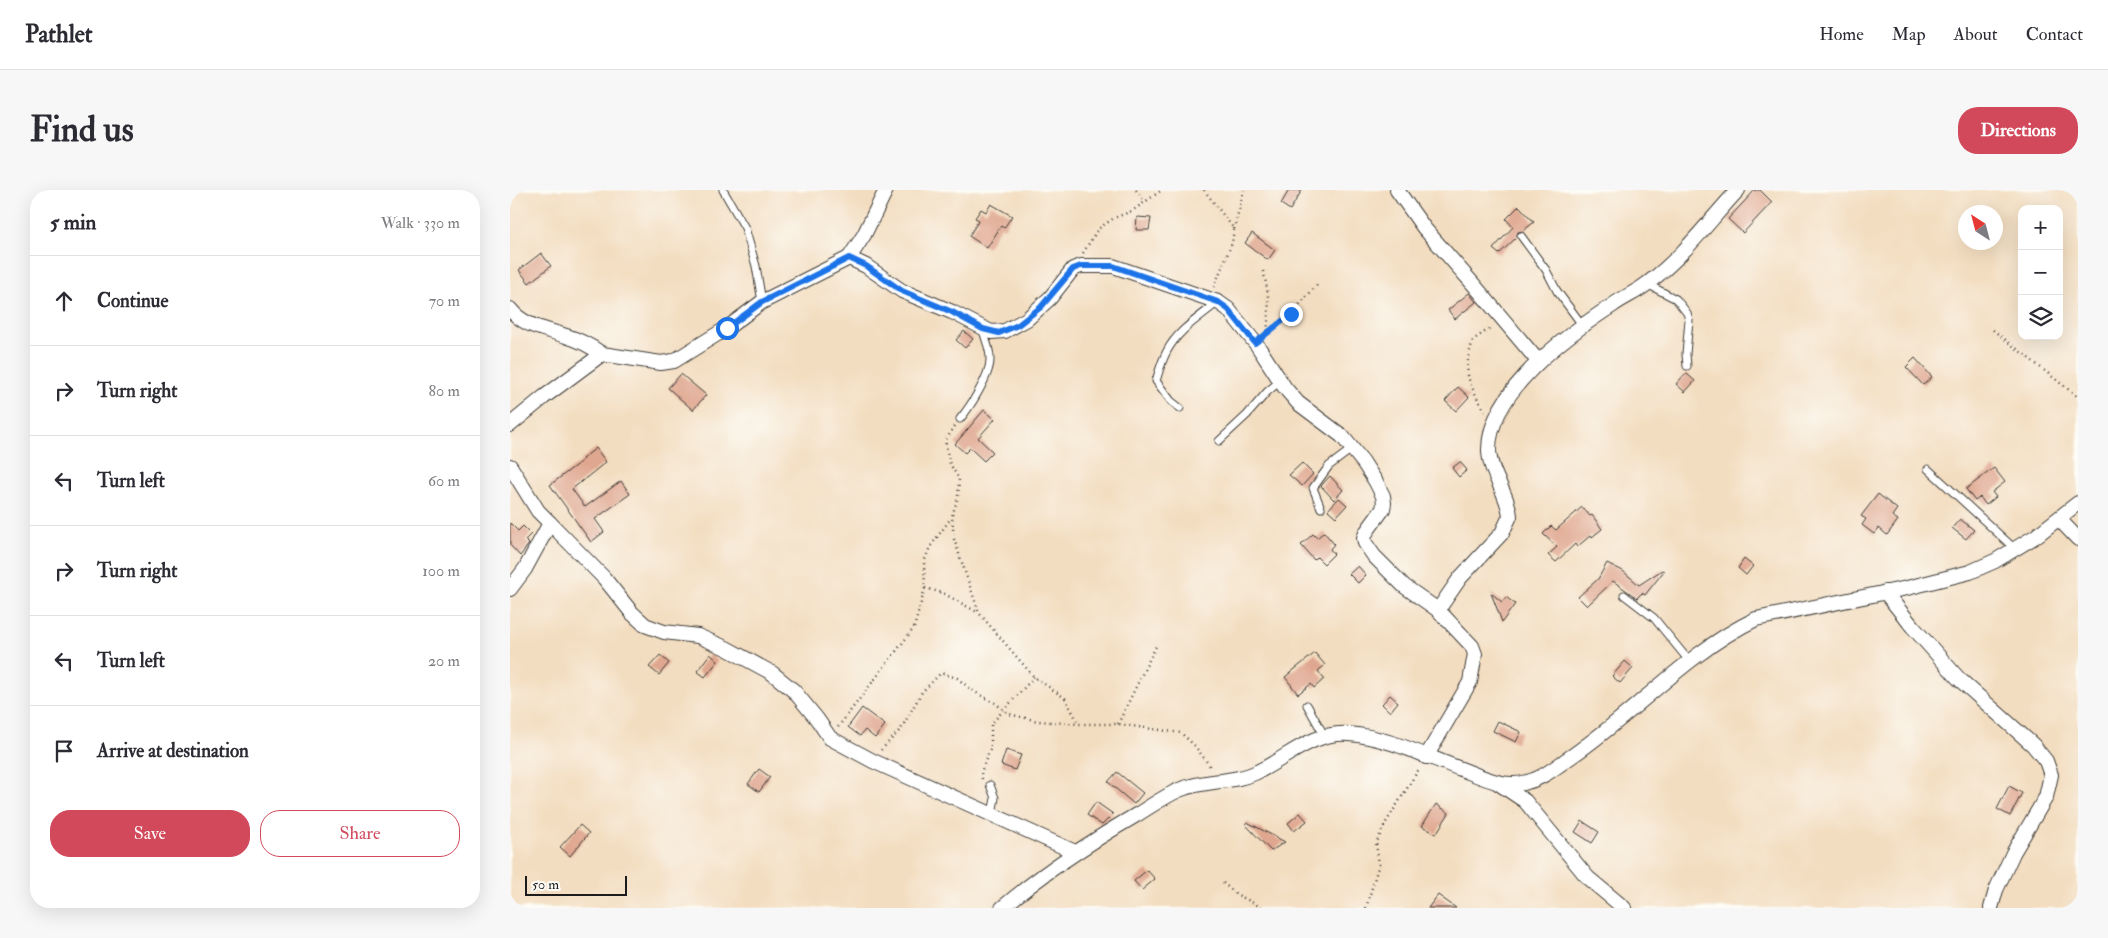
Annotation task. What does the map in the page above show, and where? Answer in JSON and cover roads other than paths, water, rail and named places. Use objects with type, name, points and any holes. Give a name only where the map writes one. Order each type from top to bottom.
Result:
[{"type":"street","points":[[510,309],[525,322],[568,336],[602,354],[661,363],[674,361],[727,328],[762,302],[849,258],[864,235],[886,190]]},
{"type":"street","points":[[1397,190],[1424,228],[1538,362]]},
{"type":"street","points":[[1438,610],[1460,578],[1502,533],[1509,522],[1510,510],[1492,467],[1489,450],[1494,420],[1507,400],[1538,362],[1583,326],[1647,284],[1682,255],[1738,190]]},
{"type":"street","points":[[849,258],[866,266],[902,291],[952,312],[983,329],[999,333],[1018,325],[1050,298],[1073,269],[1081,266],[1113,266],[1215,300],[1228,309],[1298,403],[1342,436],[1353,448],[1376,482],[1384,503],[1383,509],[1364,538],[1365,543],[1374,556],[1404,586],[1438,610],[1472,646],[1475,654],[1470,682],[1426,757]]},
{"type":"street","points":[[510,425],[602,354]]},
{"type":"street","points":[[510,466],[538,511],[577,549],[604,578],[632,613],[645,625],[664,632],[698,636],[726,648],[772,673],[794,691],[830,738],[873,761],[1075,852]]},
{"type":"street","points":[[1498,783],[1522,784],[1541,777],[1589,744],[1690,662],[1734,630],[1756,618],[1885,592],[1970,572],[2015,549],[2059,519],[2078,503]]},
{"type":"street","points":[[2059,519],[2078,539]]},
{"type":"street","points":[[510,589],[525,569],[550,523]]},
{"type":"street","points":[[1885,592],[1958,678],[2046,760],[2051,775],[2046,797],[2013,854],[1996,890],[1991,908]]},
{"type":"street","points":[[1002,908],[1075,852],[1180,790],[1219,781],[1241,779],[1259,772],[1324,735],[1349,734],[1384,740],[1498,783],[1525,801],[1588,878],[1624,908]]},
{"type":"lane","points":[[723,190],[744,228],[756,266],[762,302]]},
{"type":"lane","points":[[1521,236],[1546,270],[1557,291],[1583,326]]},
{"type":"lane","points":[[1647,284],[1676,299],[1687,313],[1689,320],[1686,354],[1687,366]]},
{"type":"lane","points":[[1180,408],[1170,401],[1156,381],[1166,352],[1177,336],[1215,300]]},
{"type":"lane","points":[[960,418],[970,406],[983,383],[991,361],[983,329]]},
{"type":"lane","points":[[1219,441],[1280,381]]},
{"type":"lane","points":[[1321,508],[1313,488],[1329,466],[1353,448]]},
{"type":"lane","points":[[1928,468],[2015,549]]},
{"type":"lane","points":[[1624,595],[1654,618],[1690,662]]},
{"type":"lane","points":[[1307,705],[1324,735]]},
{"type":"lane","points":[[990,785],[995,798],[992,814]]}]
